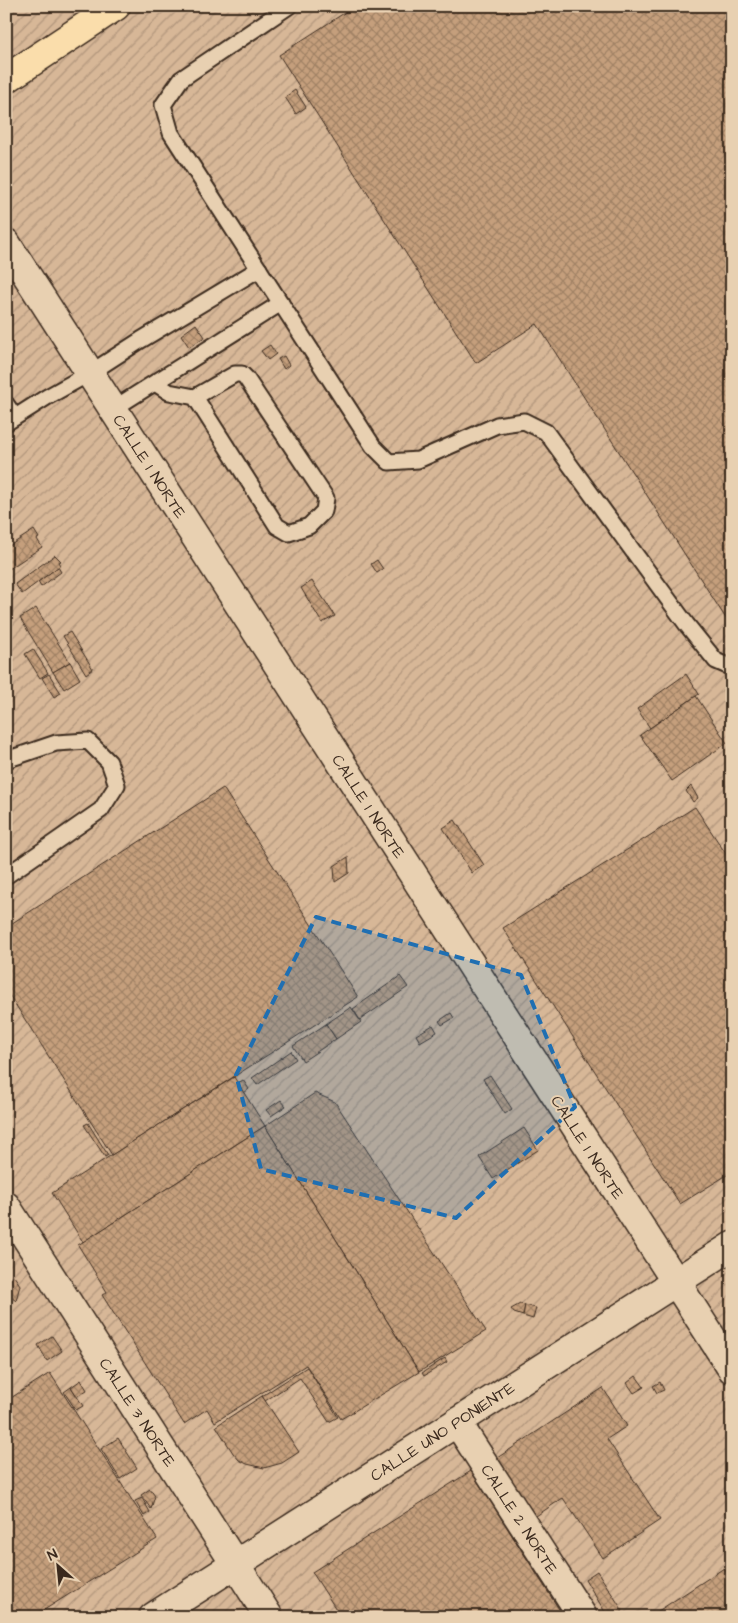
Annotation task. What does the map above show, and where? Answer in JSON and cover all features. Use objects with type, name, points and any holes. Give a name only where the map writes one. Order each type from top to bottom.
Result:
[{"type":"main road","points":[[6,79],[116,6]]},
{"type":"street","name":"CALLE 1 NORTE","points":[[6,244],[732,1369]]},
{"type":"street","name":"CALLE 3 NORTE","points":[[6,1206],[269,1617]]},
{"type":"street","name":"CALLE UNO PONIENTE","points":[[153,1617],[732,1246]]},
{"type":"street","name":"CALLE 2 NORTE","points":[[458,1422],[583,1617]]},
{"type":"lane","points":[[289,6],[181,79],[163,105],[171,133],[373,446],[389,462],[418,460],[497,425],[524,421],[546,432],[716,661],[732,668]]},
{"type":"lane","points":[[6,404],[11,420],[90,374],[141,340],[259,268]]},
{"type":"lane","points":[[113,409],[281,303]]},
{"type":"lane","points":[[155,384],[169,392],[195,396],[235,374],[242,374],[326,498],[324,511],[309,526],[289,533],[278,526],[195,396]]},
{"type":"lane","points":[[6,760],[56,742],[88,741],[110,762],[117,785],[101,810],[6,876]]},
{"type":"highlighted area","points":[[316,917],[521,975],[575,1107],[456,1218],[261,1169],[236,1075]]},
{"type":"shaded area","points":[[6,6],[732,6],[732,1617],[6,1617]]},
{"type":"building","points":[[355,6],[732,6],[732,628],[537,324],[476,363],[279,55]]},
{"type":"building","points":[[295,90],[306,107],[296,114],[285,97]]},
{"type":"building","points":[[196,324],[205,337],[189,347],[181,335]]},
{"type":"building","points":[[270,345],[276,354],[268,360],[261,351]]},
{"type":"building","points":[[284,356],[289,365],[284,369],[278,359]]},
{"type":"building","points":[[34,530],[42,547],[6,571],[6,548]]},
{"type":"building","points":[[55,555],[61,561],[59,562],[61,565],[22,594],[15,584]]},
{"type":"building","points":[[377,560],[383,569],[377,573],[371,564]]},
{"type":"building","points":[[58,567],[61,572],[41,587],[38,582]]},
{"type":"building","points":[[312,581],[335,616],[322,623],[301,588]]},
{"type":"building","points":[[36,608],[70,662],[53,672],[20,618]]},
{"type":"building","points":[[70,632],[93,669],[86,674],[63,636]]},
{"type":"building","points":[[33,649],[48,673],[40,678],[25,654]]},
{"type":"building","points":[[70,662],[80,679],[64,689],[53,672]]},
{"type":"building","points":[[49,674],[61,693],[54,697],[42,678]]},
{"type":"building","points":[[686,674],[699,694],[650,728],[637,709]]},
{"type":"building","points":[[696,696],[727,743],[672,781],[640,735]]},
{"type":"building","points":[[691,786],[698,798],[693,802],[686,791]]},
{"type":"building","points":[[223,788],[358,997],[112,1155],[6,990],[6,927]]},
{"type":"building","points":[[695,807],[732,863],[732,1121],[729,1140],[732,1153],[732,1172],[680,1204],[503,928]]},
{"type":"building","points":[[455,820],[484,865],[472,873],[443,828]]},
{"type":"building","points":[[348,857],[349,873],[335,882],[334,866]]},
{"type":"building","points":[[400,976],[408,987],[360,1020],[353,1009]]},
{"type":"building","points":[[351,1007],[361,1022],[336,1039],[326,1024]]},
{"type":"building","points":[[451,1013],[454,1018],[442,1025],[439,1021]]},
{"type":"building","points":[[326,1024],[336,1039],[303,1061],[293,1046]]},
{"type":"building","points":[[433,1025],[437,1032],[420,1042],[416,1035]]},
{"type":"building","points":[[291,1051],[296,1059],[257,1085],[252,1078]]},
{"type":"building","points":[[490,1075],[512,1109],[505,1114],[483,1079]]},
{"type":"building","points":[[234,1077],[265,1126],[83,1242],[52,1193]]},
{"type":"building","points":[[243,1080],[249,1089],[244,1093],[238,1083]]},
{"type":"building","points":[[315,1093],[335,1102],[486,1331],[419,1372],[265,1126]]},
{"type":"building","points":[[281,1100],[286,1106],[271,1116],[266,1110]]},
{"type":"building","points":[[88,1123],[108,1155],[105,1157],[84,1125]]},
{"type":"building","points":[[265,1126],[419,1372],[341,1419],[306,1365],[215,1422],[207,1409],[184,1424],[102,1295],[107,1292],[78,1245]]},
{"type":"building","points":[[524,1128],[538,1150],[493,1179],[479,1157]]},
{"type":"building","points":[[8,1274],[10,1278],[14,1276],[20,1285],[16,1301],[6,1293],[6,1275]]},
{"type":"building","points":[[520,1304],[525,1305],[523,1316],[514,1313],[511,1309]]},
{"type":"building","points":[[525,1305],[536,1308],[533,1319],[523,1316]]},
{"type":"building","points":[[52,1336],[62,1351],[47,1361],[38,1345]]},
{"type":"building","points":[[445,1358],[447,1362],[424,1376],[422,1373]]},
{"type":"building","points":[[307,1367],[338,1417],[329,1422],[300,1378],[265,1401],[262,1396]]},
{"type":"building","points":[[50,1373],[157,1539],[33,1617],[6,1617],[6,1401]]},
{"type":"building","points":[[636,1376],[644,1387],[634,1393],[627,1383]]},
{"type":"building","points":[[81,1380],[87,1390],[77,1396],[71,1387]]},
{"type":"building","points":[[660,1382],[664,1390],[657,1393],[653,1386]]},
{"type":"building","points":[[71,1387],[83,1406],[76,1410],[64,1392]]},
{"type":"building","points":[[603,1388],[627,1426],[607,1439],[660,1520],[603,1558],[563,1498],[530,1520],[491,1462]]},
{"type":"building","points":[[262,1396],[299,1452],[282,1463],[264,1468],[239,1460],[216,1426]]},
{"type":"building","points":[[118,1438],[137,1468],[120,1479],[101,1449]]},
{"type":"building","points":[[471,1471],[564,1617],[341,1617],[312,1572]]},
{"type":"building","points":[[150,1489],[155,1496],[151,1509],[141,1495]]},
{"type":"building","points":[[142,1498],[150,1512],[144,1516],[135,1501]]},
{"type":"building","points":[[724,1568],[732,1580],[732,1617],[649,1617]]},
{"type":"building","points":[[597,1571],[623,1611],[614,1617],[608,1617],[585,1579]]}]
